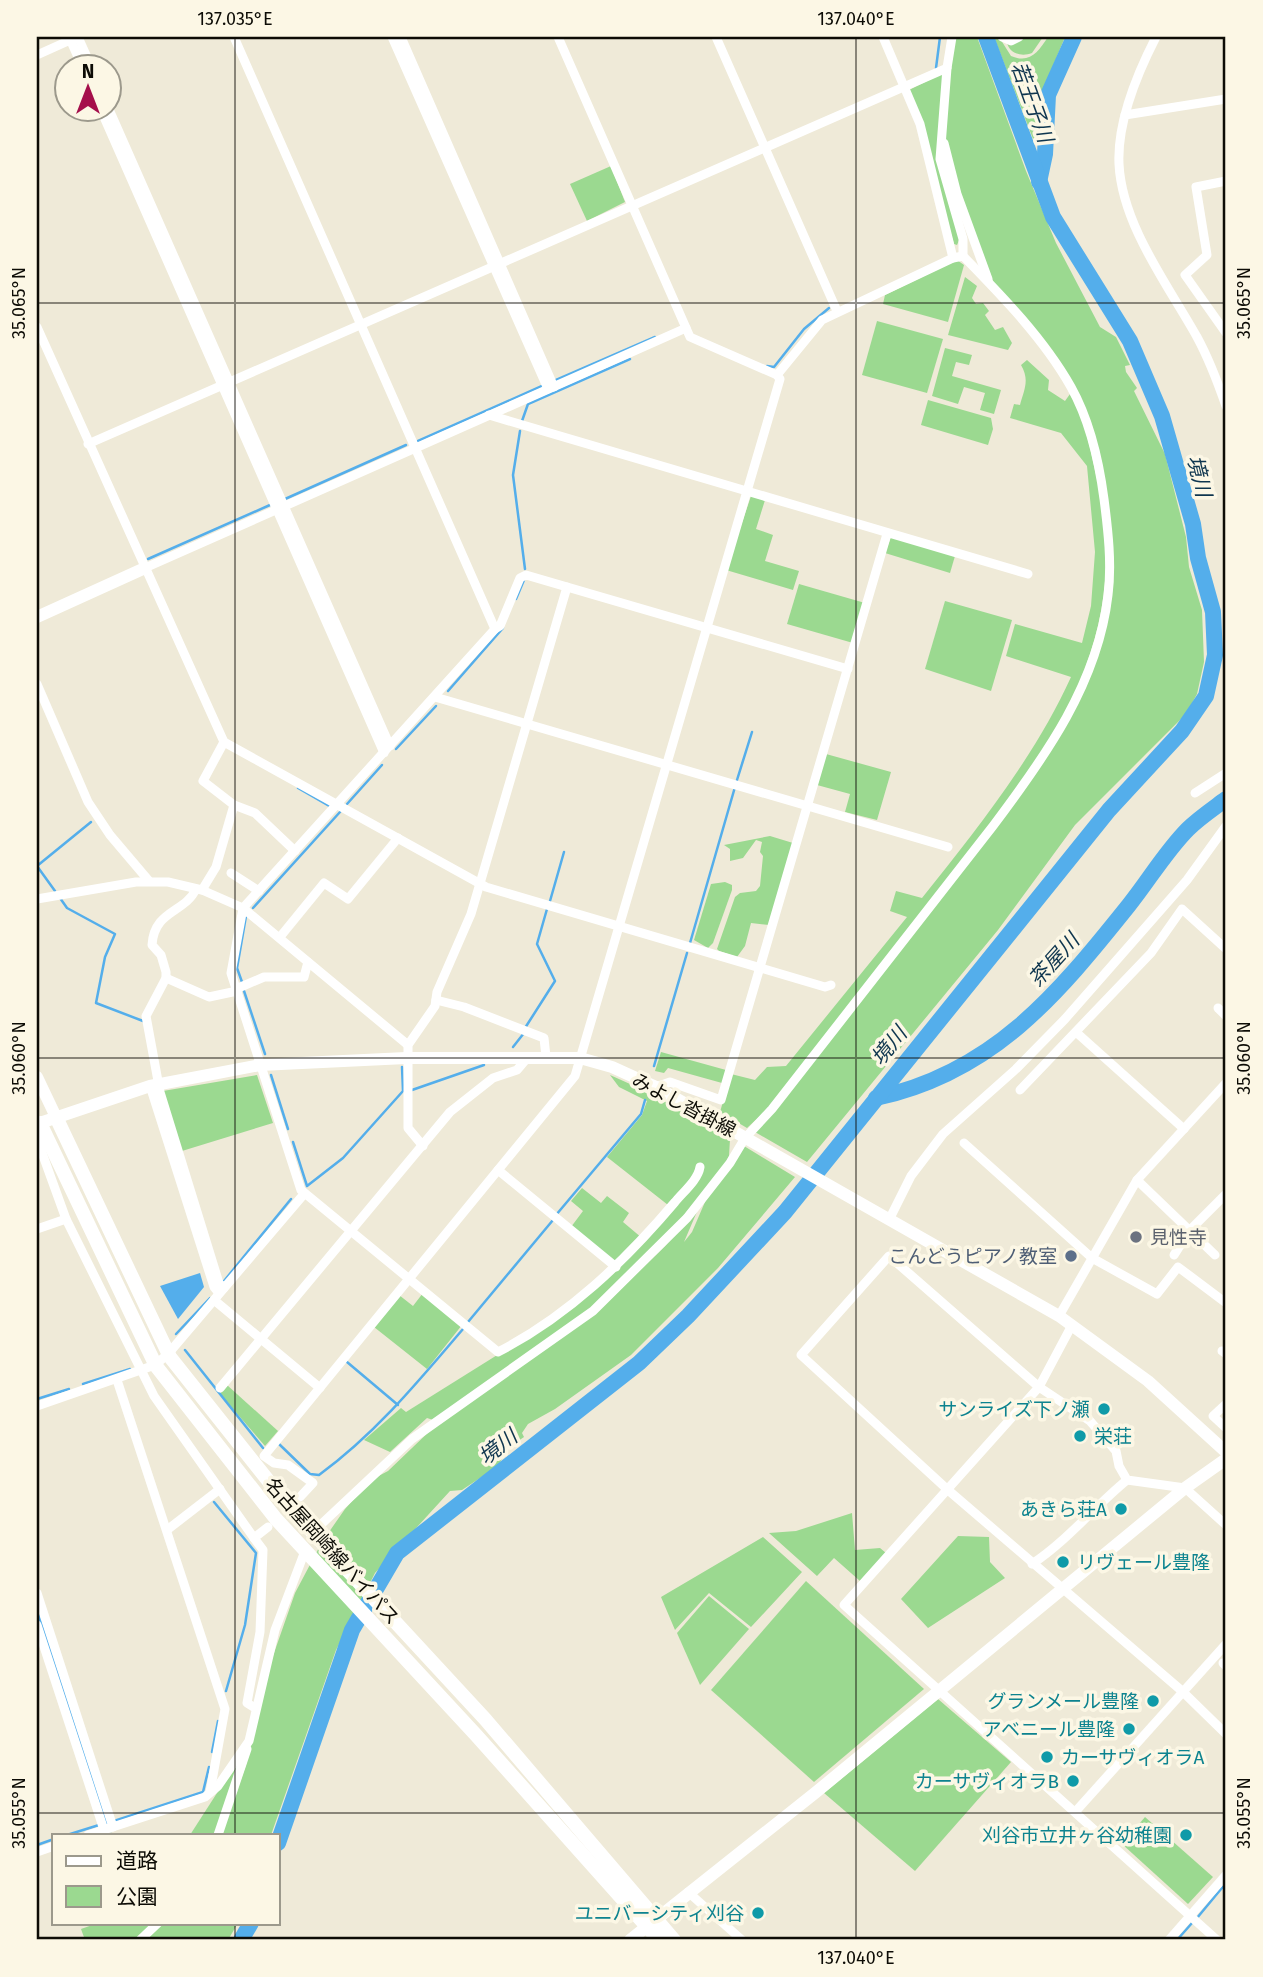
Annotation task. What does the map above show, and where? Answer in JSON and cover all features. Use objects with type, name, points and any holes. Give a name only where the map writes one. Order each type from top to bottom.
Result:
[{"type":"main road","points":[[37,617],[145,568]]},
{"type":"main road","name":"みよし沓掛線","points":[[38,1121],[155,1085],[260,1065],[407,1052],[580,1058],[612,1067],[656,1087],[1059,1316],[1148,1381],[1226,1452]]},
{"type":"main road","points":[[37,1077],[55,1117]]},
{"type":"main road","name":"名古屋岡崎線バイパス","points":[[55,1117],[168,1354],[290,1508],[436,1666],[651,1923],[659,1940]]},
{"type":"main road","name":"名古屋岡崎線バイパス","points":[[38,1121],[155,1365],[276,1519],[308,1555],[651,1923],[674,1940]]},
{"type":"main road","points":[[630,1940],[1064,1590],[1185,1488],[1226,1459]]},
{"type":"street","points":[[234,37],[495,629]]},
{"type":"street","points":[[392,37],[551,388]]},
{"type":"street","points":[[401,37],[496,264]]},
{"type":"street","points":[[300,1497],[313,1483],[288,1465],[274,1463],[264,1456],[575,1076],[780,379],[777,375],[690,337],[558,37]]},
{"type":"street","points":[[716,37],[837,311]]},
{"type":"street","points":[[318,1538],[412,1439],[593,1311],[642,1266],[687,1218],[730,1163],[745,1138],[943,892],[1028,780],[1066,720],[1100,634],[1108,595],[1108,544],[1101,480],[1088,428],[1073,390],[1053,359],[991,284],[958,257],[920,124],[883,37]]},
{"type":"street","points":[[952,37],[940,159],[963,239],[958,257]]},
{"type":"street","points":[[1002,37],[1010,41],[1019,37]]},
{"type":"street","points":[[1156,37],[1125,115],[1118,162],[1126,201],[1150,259],[1199,341],[1226,406]]},
{"type":"street","points":[[37,55],[73,38]]},
{"type":"street","points":[[88,444],[764,145],[947,68]]},
{"type":"street","points":[[1125,115],[1226,99]]},
{"type":"street","points":[[106,122],[225,382]]},
{"type":"street","points":[[114,122],[387,750]]},
{"type":"street","points":[[942,134],[957,194],[991,284]]},
{"type":"street","points":[[1226,181],[1196,187],[1207,256],[1185,275],[1226,333]]},
{"type":"street","points":[[777,375],[815,326],[837,311],[958,257]]},
{"type":"street","points":[[37,327],[224,742],[479,883],[825,987],[831,985]]},
{"type":"street","points":[[145,568],[686,328]]},
{"type":"street","points":[[489,415],[1028,574]]},
{"type":"street","points":[[656,1087],[670,1082],[721,1100],[887,534]]},
{"type":"street","points":[[700,1167],[690,1184],[616,1267],[558,1314],[498,1352],[304,1194],[231,973],[243,908],[500,626],[520,579],[526,575],[848,669]]},
{"type":"street","points":[[423,1146],[408,1128],[407,1052],[436,1000],[471,914],[567,587]]},
{"type":"street","points":[[37,684],[88,802],[110,835],[149,881]]},
{"type":"street","points":[[435,697],[948,847]]},
{"type":"street","points":[[224,742],[203,781],[234,805],[256,813],[295,851]]},
{"type":"street","points":[[1195,793],[1226,773]]},
{"type":"street","points":[[234,805],[216,867],[192,896],[163,918],[152,936],[152,945],[161,955],[166,978],[146,1016],[155,1085],[214,1287],[261,1340],[320,1388]]},
{"type":"street","points":[[886,1218],[911,1176],[943,1134],[1016,1069],[1065,1019],[1187,880],[1226,826]]},
{"type":"street","points":[[279,937],[324,883],[348,899],[398,838]]},
{"type":"street","points":[[231,873],[259,891]]},
{"type":"street","points":[[37,899],[149,881],[199,889],[243,908],[308,962],[407,1052]]},
{"type":"street","points":[[1020,1090],[1151,953],[1182,909],[1226,949]]},
{"type":"street","points":[[166,978],[209,997],[237,990],[264,977],[304,977],[308,962]]},
{"type":"street","points":[[436,1000],[464,1007],[544,1038],[546,1057]]},
{"type":"street","points":[[1218,1008],[1226,1016]]},
{"type":"street","points":[[1077,1033],[1184,1129]]},
{"type":"street","points":[[220,1388],[450,1112],[493,1078],[517,1070],[529,1056]]},
{"type":"street","points":[[1059,1316],[1137,1180],[1226,1085]]},
{"type":"street","points":[[37,1139],[66,1219],[154,1396],[263,1550],[260,1632],[247,1703],[255,1708]]},
{"type":"street","points":[[964,1143],[1092,1258],[1157,1294],[1178,1267],[1226,1303]]},
{"type":"street","points":[[498,1170],[616,1267]]},
{"type":"street","points":[[1137,1180],[1215,1255]]},
{"type":"street","points":[[37,1406],[155,1365],[168,1354],[304,1194]]},
{"type":"street","points":[[1174,1255],[1190,1230],[1226,1194]]},
{"type":"street","points":[[37,1229],[66,1219]]},
{"type":"street","points":[[1127,1480],[1108,1438],[1090,1421],[1039,1387],[889,1256],[801,1355],[948,1490],[1182,1691],[1226,1734]]},
{"type":"street","points":[[1072,1325],[1039,1387],[844,1605],[1217,1940]]},
{"type":"street","points":[[117,1380],[225,1709],[210,1792]]},
{"type":"street","points":[[1226,1404],[1213,1416],[1226,1428]]},
{"type":"street","points":[[1032,1564],[1063,1543],[1095,1506],[1127,1480],[1185,1488],[1226,1525]]},
{"type":"street","points":[[167,1530],[220,1489]]},
{"type":"street","points":[[254,1538],[268,1527]]},
{"type":"street","points":[[218,1834],[249,1741],[275,1630],[308,1555]]},
{"type":"street","points":[[37,1593],[109,1828]]},
{"type":"street","points":[[37,1625],[109,1828]]},
{"type":"street","points":[[1076,1811],[1226,1644]]},
{"type":"street","points":[[91,1834],[205,1797],[218,1786],[249,1741]]},
{"type":"street","points":[[1169,1940],[1226,1875]]},
{"type":"street","points":[[688,1892],[742,1940]]},
{"type":"street","points":[[140,1940],[157,1924]]},
{"type":"green space","points":[[954,37],[977,37],[1026,171],[1056,243],[1100,327],[1116,337],[1130,365],[1125,366],[1126,372],[1137,388],[1134,391],[1165,454],[1186,537],[1189,567],[1202,610],[1204,662],[1197,694],[1186,714],[1075,825],[998,930],[807,1162],[755,1132],[1050,751],[1110,608],[1113,586],[1108,516],[1079,395],[994,284],[963,201],[946,140],[946,105]]},
{"type":"green space","points":[[994,37],[999,37],[1011,56],[1023,59],[1037,52],[1048,37],[1065,37],[1041,95],[1036,137],[1033,139]]},
{"type":"green space","points":[[1024,37],[1043,37],[1032,53],[1020,54],[1011,50],[1007,43],[1020,41]]},
{"type":"green space","points":[[943,73],[940,108],[960,238],[957,245],[954,244],[909,90]]},
{"type":"green space","points":[[611,166],[625,202],[587,221],[570,184]]},
{"type":"green space","points":[[957,260],[964,265],[948,322],[883,304],[885,295]]},
{"type":"green space","points":[[965,277],[977,286],[972,298],[976,304],[983,303],[989,311],[985,315],[995,330],[1003,327],[1012,343],[1008,350],[948,335]]},
{"type":"green space","points":[[877,321],[943,339],[927,393],[862,375]]},
{"type":"green space","points":[[945,348],[972,355],[969,365],[956,362],[952,376],[1001,390],[994,414],[980,410],[985,393],[964,387],[958,404],[932,396]]},
{"type":"green space","points":[[1027,360],[1049,380],[1048,390],[1065,401],[1070,394],[1084,425],[1097,479],[1106,543],[1103,602],[1089,656],[1068,708],[1039,757],[1006,804],[772,1105],[747,1128],[720,1112],[731,1074],[755,1080],[767,1067],[786,1066],[907,917],[890,911],[896,891],[922,898],[984,819],[1022,764],[1071,677],[1006,656],[1015,624],[1082,643],[1091,606],[1095,552],[1087,466],[1061,433],[1010,418],[1014,404],[1020,405],[1023,395],[1026,380],[1021,365]]},
{"type":"green space","points":[[928,400],[991,418],[993,429],[988,445],[921,425]]},
{"type":"green space","points":[[751,496],[765,500],[756,529],[773,535],[765,561],[799,571],[793,590],[726,570]]},
{"type":"green space","points":[[891,537],[955,556],[950,573],[885,553]]},
{"type":"green space","points":[[799,584],[865,603],[853,643],[787,624]]},
{"type":"green space","points":[[945,601],[1012,620],[991,691],[925,669]]},
{"type":"green space","points":[[826,754],[891,772],[877,820],[845,812],[850,794],[817,785]]},
{"type":"green space","points":[[770,836],[793,843],[769,925],[751,923],[745,946],[737,957],[719,951],[717,949],[735,897],[740,893],[756,891],[760,886],[763,856],[760,852],[762,842],[756,840],[743,858],[730,861],[730,849],[724,845]]},
{"type":"green space","points":[[725,882],[732,885],[732,890],[713,943],[708,948],[694,940],[711,884]]},
{"type":"green space","points":[[661,1052],[726,1070],[722,1083],[668,1068],[664,1073],[655,1071]]},
{"type":"green space","points":[[257,1075],[273,1123],[182,1151],[163,1091]]},
{"type":"green space","points":[[610,1075],[650,1093],[730,1139],[729,1156],[722,1170],[662,1241],[590,1311],[433,1420],[427,1418],[390,1452],[364,1440],[401,1408],[406,1412],[558,1317],[618,1268],[697,1171],[668,1205],[607,1157],[642,1115],[647,1101],[619,1087]]},
{"type":"green space","points":[[744,1146],[795,1177],[718,1268],[631,1355],[555,1409],[528,1424],[522,1433],[524,1437],[508,1448],[498,1466],[462,1490],[450,1491],[375,1573],[336,1650],[271,1834],[221,1834],[246,1765],[267,1673],[295,1593],[322,1542],[345,1509],[371,1480],[388,1471],[436,1425],[598,1311],[665,1246],[699,1207],[684,1242],[692,1232],[708,1195]]},
{"type":"green space","points":[[582,1188],[601,1203],[607,1196],[629,1213],[623,1222],[642,1238],[614,1263],[571,1227],[583,1211],[571,1201]]},
{"type":"green space","points":[[423,1293],[462,1325],[427,1369],[374,1327],[399,1295],[413,1306]]},
{"type":"green space","points":[[227,1385],[278,1431],[265,1446],[220,1394]]},
{"type":"green space","points":[[852,1513],[855,1550],[880,1548],[886,1553],[860,1581],[834,1558],[817,1576],[769,1533],[796,1531]]},
{"type":"green space","points":[[958,1536],[989,1537],[990,1562],[1005,1578],[928,1628],[901,1599]]},
{"type":"green space","points":[[763,1537],[802,1572],[751,1627],[709,1593],[675,1630],[661,1597]]},
{"type":"green space","points":[[806,1581],[924,1689],[814,1782],[711,1690]]},
{"type":"green space","points":[[709,1596],[749,1629],[700,1685],[677,1633]]},
{"type":"green space","points":[[938,1699],[1011,1762],[915,1871],[824,1793]]},
{"type":"green space","points":[[244,1751],[215,1834],[191,1834]]},
{"type":"green space","points":[[1145,1817],[1213,1877],[1188,1904],[1122,1844]]},
{"type":"green space","points":[[95,1924],[152,1924],[135,1940],[85,1940],[81,1929]]},
{"type":"green space","points":[[161,1924],[237,1924],[228,1940],[146,1940]]},
{"type":"water","points":[[200,1273],[204,1287],[178,1319],[160,1286]]},
{"type":"waterway","points":[[936,68],[940,37]]},
{"type":"waterway","name":"境川","points":[[280,1837],[352,1630],[397,1553],[639,1363],[688,1316],[785,1212],[1109,810],[1182,731],[1206,696],[1215,655],[1213,612],[1198,558],[1193,524],[1162,416],[1130,341],[1053,217],[986,37]]},
{"type":"waterway","name":"境川","points":[[1039,182],[1045,154],[1048,95],[1074,37]]},
{"type":"waterway","points":[[767,366],[774,367],[804,329],[829,308]]},
{"type":"waterway","points":[[556,380],[655,337]]},
{"type":"waterway","points":[[522,421],[528,404],[630,359]]},
{"type":"waterway","points":[[418,441],[542,386]]},
{"type":"waterway","points":[[520,431],[513,475],[525,569]]},
{"type":"waterway","points":[[285,499],[406,445]]},
{"type":"waterway","points":[[148,559],[270,505]]},
{"type":"waterway","points":[[516,599],[524,580]]},
{"type":"waterway","points":[[448,691],[503,628]]},
{"type":"waterway","points":[[396,749],[436,706]]},
{"type":"waterway","points":[[737,780],[752,732]]},
{"type":"waterway","points":[[347,804],[382,765]]},
{"type":"waterway","points":[[690,943],[735,787]]},
{"type":"waterway","points":[[298,788],[331,807]]},
{"type":"waterway","name":"茶屋川","points":[[876,1098],[918,1086],[955,1070],[988,1050],[1019,1026],[1076,970],[1180,838],[1226,799]]},
{"type":"waterway","points":[[253,908],[340,812]]},
{"type":"waterway","points":[[55,891],[37,866],[91,822]]},
{"type":"waterway","points":[[550,901],[564,852]]},
{"type":"waterway","points":[[60,898],[67,908],[115,934],[105,957],[96,1003],[143,1021]]},
{"type":"waterway","points":[[525,1028],[555,981],[537,944],[547,909]]},
{"type":"waterway","points":[[242,982],[237,968],[246,916]]},
{"type":"waterway","points":[[654,1066],[687,953]]},
{"type":"waterway","points":[[244,991],[265,1054]]},
{"type":"waterway","points":[[513,1047],[524,1033]]},
{"type":"waterway","points":[[412,1090],[484,1065]]},
{"type":"waterway","points":[[293,1142],[307,1186],[343,1158],[403,1091],[402,1067]]},
{"type":"waterway","points":[[271,1075],[288,1129]]},
{"type":"waterway","points":[[556,1215],[641,1114],[645,1100]]},
{"type":"waterway","points":[[224,1281],[291,1199]]},
{"type":"waterway","points":[[468,1322],[553,1220]]},
{"type":"waterway","points":[[176,1334],[210,1298]]},
{"type":"waterway","points":[[279,1444],[310,1474],[319,1475],[377,1425],[463,1329]]},
{"type":"waterway","points":[[185,1350],[263,1448]]},
{"type":"waterway","points":[[347,1362],[398,1405]]},
{"type":"waterway","points":[[83,1384],[130,1369]]},
{"type":"waterway","points":[[37,1399],[69,1389]]},
{"type":"waterway","points":[[214,1502],[256,1553],[245,1625],[226,1691]]},
{"type":"waterway","points":[[37,1610],[107,1823]]},
{"type":"waterway","points":[[212,1752],[218,1721]]},
{"type":"waterway","points":[[114,1821],[203,1792],[209,1767]]},
{"type":"waterway","points":[[70,1834],[99,1825]]},
{"type":"waterway","points":[[37,1845],[52,1840]]},
{"type":"waterway","points":[[1197,1918],[1226,1883]]},
{"type":"waterway","points":[[1177,1940],[1192,1923]]},
{"type":"waterway","name":"境川","points":[[241,1940],[250,1924]]},
{"type":"place","name":"見性寺","points":[[1136,1237]]},
{"type":"place","name":"こんどうピアノ教室","points":[[1071,1256]]},
{"type":"place","name":"サンライズ下ノ瀬","points":[[1104,1409]]},
{"type":"place","name":"栄荘","points":[[1080,1436]]},
{"type":"place","name":"あきら荘A","points":[[1121,1509]]},
{"type":"place","name":"リヴェール豊隆","points":[[1063,1562]]},
{"type":"place","name":"グランメール豊隆","points":[[1153,1701]]},
{"type":"place","name":"アベニール豊隆","points":[[1129,1729]]},
{"type":"place","name":"カーサヴィオラA","points":[[1047,1757]]},
{"type":"place","name":"カーサヴィオラB","points":[[1073,1781]]},
{"type":"place","name":"刈谷市立井ヶ谷幼稚園","points":[[1186,1835]]},
{"type":"place","name":"ユニバーシティ刈谷","points":[[758,1913]]},
{"type":"water label","name":"若王子川","points":[[1032,102]]}]
